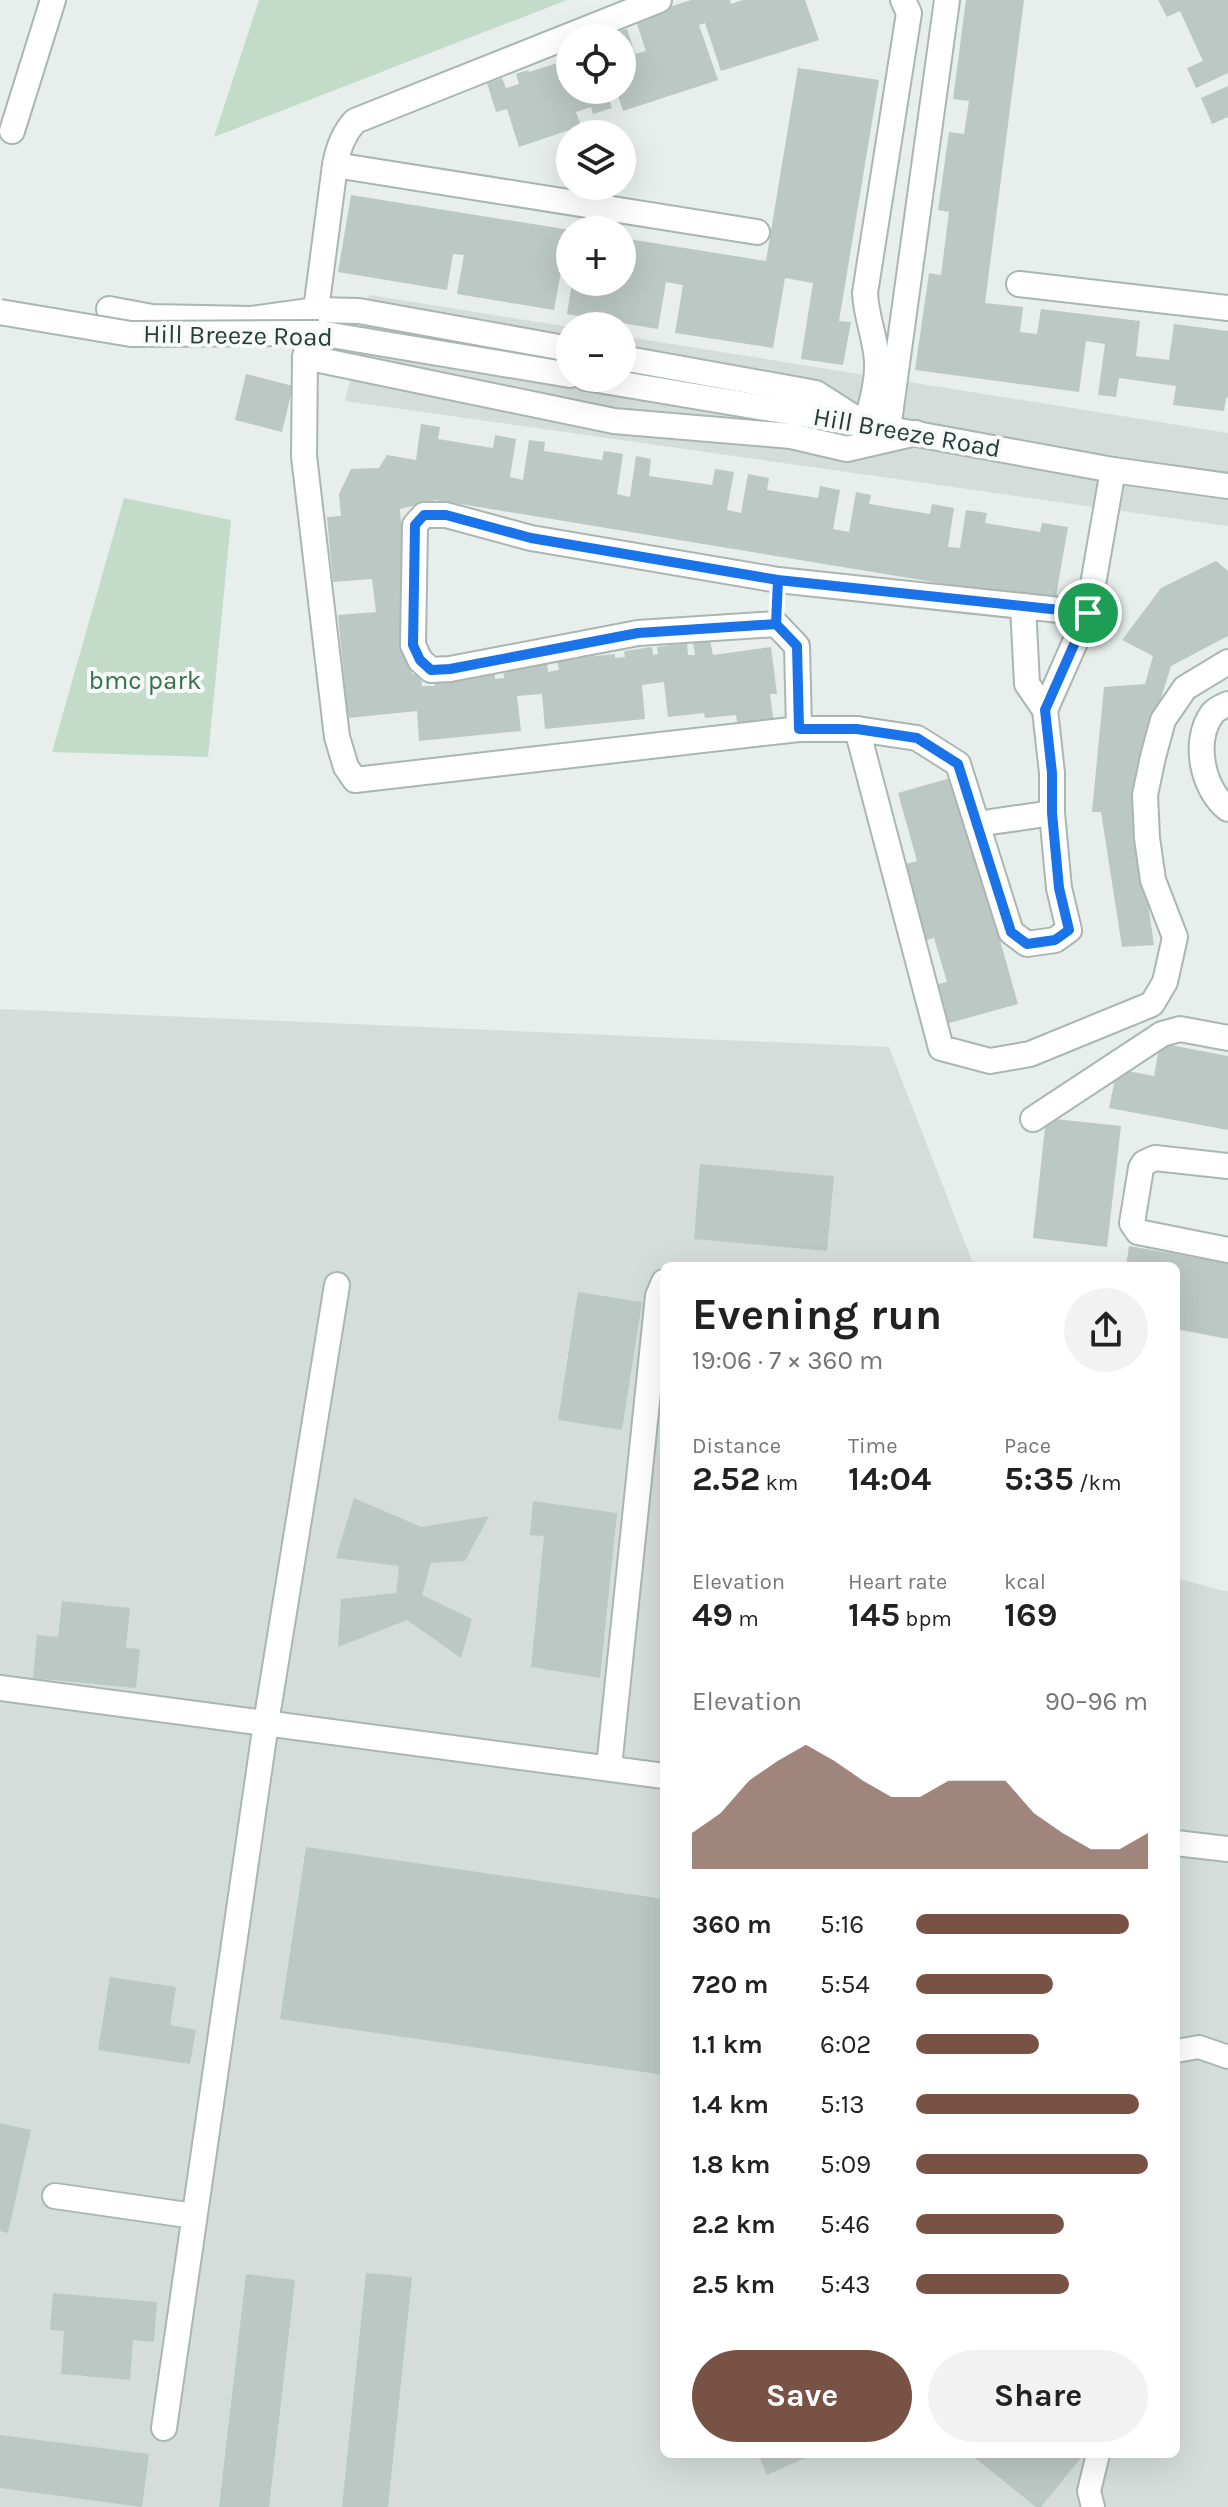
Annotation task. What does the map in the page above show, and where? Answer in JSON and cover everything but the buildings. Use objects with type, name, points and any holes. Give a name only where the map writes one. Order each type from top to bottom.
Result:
[{"type":"street","points":[[12,131],[53,0]]},
{"type":"street","points":[[659,0],[355,121],[337,149],[317,321],[305,357],[304,456],[337,737],[346,767],[355,780],[799,729],[857,729],[917,738],[958,764],[1011,932],[1027,944],[1055,940],[1069,930],[1059,888],[1045,710],[1027,684],[1023,606]]},
{"type":"street","points":[[877,427],[877,361],[865,293],[909,13],[903,0]]},
{"type":"street","points":[[877,427],[947,0]]},
{"type":"street","points":[[335,165],[757,232]]},
{"type":"street","points":[[1019,284],[1228,308]]},
{"type":"street","points":[[109,309],[152,317],[317,321],[359,311],[556,346]]},
{"type":"street","name":"Hill Breeze Road","points":[[0,312],[131,334],[317,321],[556,372]]},
{"type":"street","points":[[305,357],[614,421],[791,436],[847,449],[916,433]]},
{"type":"street","points":[[636,361],[816,393],[877,427]]},
{"type":"street","name":"Hill Breeze Road","points":[[636,386],[916,433],[1113,470],[1228,486]]},
{"type":"street","points":[[1045,710],[1088,613],[1113,470]]},
{"type":"street","points":[[776,624],[638,633],[431,670],[420,660],[413,645],[415,525],[424,515],[446,515],[531,538],[778,580],[1088,613]]},
{"type":"street","points":[[778,580],[776,624],[797,646],[799,729]]},
{"type":"street","points":[[857,729],[941,1048],[990,1061],[1030,1054],[1152,1004],[1165,982],[1175,937],[1153,880],[1145,795],[1163,720],[1185,688],[1228,662]]},
{"type":"street","points":[[1228,704],[1212,712],[1202,739],[1205,776],[1216,800],[1228,809]]},
{"type":"street","points":[[977,824],[1052,813]]},
{"type":"street","points":[[1033,1119],[1162,1034],[1180,1029],[1228,1038]]},
{"type":"street","points":[[1228,1166],[1155,1158],[1144,1163],[1132,1223],[1138,1232],[1228,1250]]},
{"type":"street","points":[[164,2428],[266,1723],[337,1285]]},
{"type":"street","points":[[609,1767],[660,1291]]},
{"type":"street","points":[[0,1688],[660,1775]]},
{"type":"street","points":[[1180,1843],[1228,1849]]},
{"type":"street","points":[[55,2196],[194,2216]]},
{"type":"lane","points":[[1180,2050],[1199,2047],[1228,2057]]},
{"type":"lane","points":[[1093,2507],[1089,2491],[1097,2458]]},
{"type":"shaded area","points":[[369,295],[556,325],[556,392],[636,392],[636,338],[1228,433],[1228,526],[345,401]]},
{"type":"shaded area","points":[[0,1009],[889,1047],[972,1262],[660,1262],[660,2458],[1180,2458],[1180,1579],[1228,1592],[1228,2507],[0,2507]]},
{"type":"green space","points":[[259,0],[567,0],[214,137]]},
{"type":"green space","name":"bmc park","points":[[124,498],[231,520],[208,757],[52,752]]},
{"type":"route","points":[[1088,613],[778,580],[776,624],[638,633],[431,670],[420,660],[413,645],[415,525],[424,515],[446,515],[531,538],[778,580],[776,624],[797,646],[799,729],[857,729],[917,738],[958,764],[1011,932],[1027,944],[1055,940],[1069,930],[1059,888],[1045,710],[1088,613]]}]
